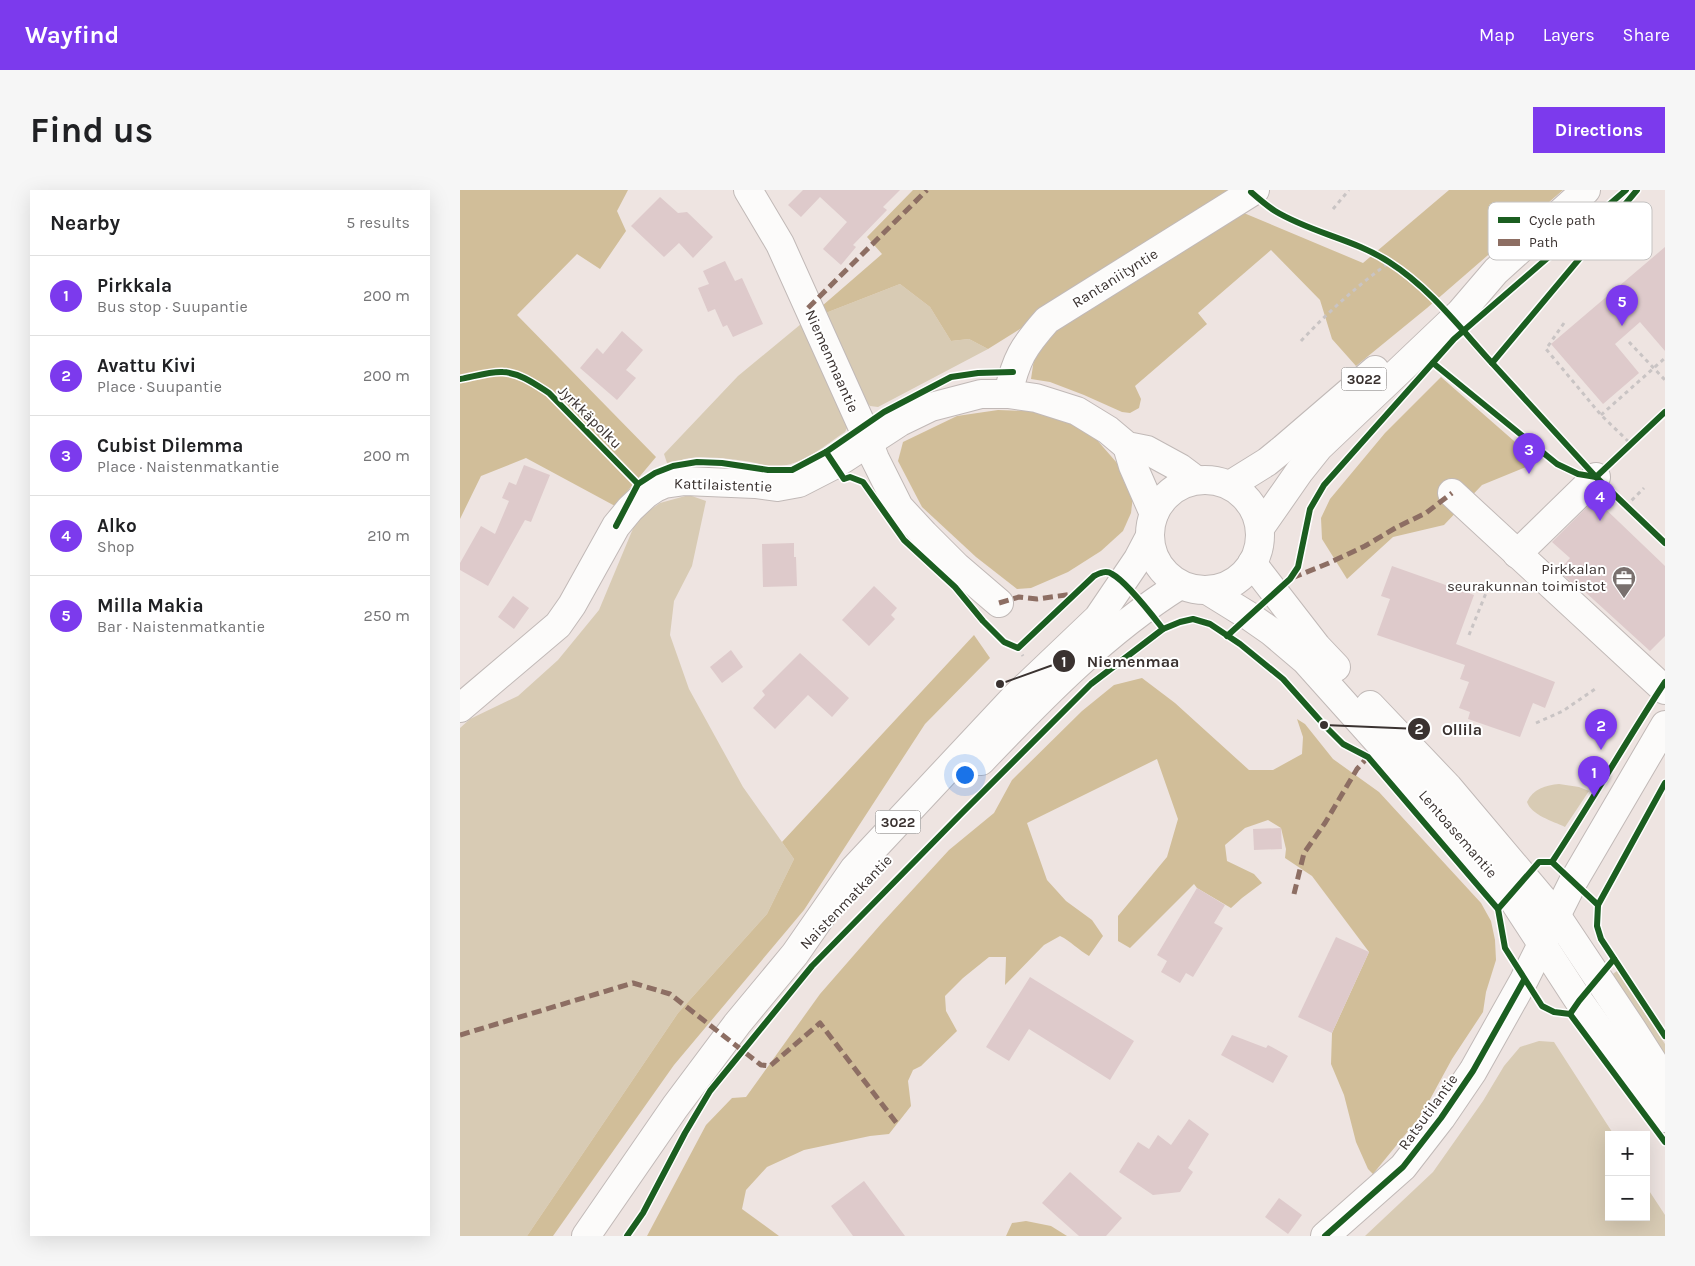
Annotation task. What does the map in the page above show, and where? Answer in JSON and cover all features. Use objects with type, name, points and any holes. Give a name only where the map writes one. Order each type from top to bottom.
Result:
[{"type":"main road","name":"Niemenmaantie","points":[[748,190],[780,244],[875,458],[899,506],[957,567],[999,603]]},
{"type":"main road","name":"Rantaniityntie","points":[[1008,394],[1013,372],[1022,351],[1032,336],[1047,320],[1255,190]]},
{"type":"main road","name":"3022","points":[[1573,202],[1586,190]]},
{"type":"main road","name":"3022","points":[[1230,485],[1267,462],[1450,304],[1508,260]]},
{"type":"main road","name":"3022","points":[[1260,528],[1298,472],[1319,447],[1460,312],[1496,271]]},
{"type":"main road","points":[[868,442],[900,422],[931,407],[980,394],[1008,394],[1036,398],[1077,411],[1108,430],[1127,446],[1147,450],[1180,468],[1196,480]]},
{"type":"main road","name":"Kattilaistentie","points":[[460,708],[558,625],[572,605],[616,526],[630,509],[655,488],[665,484],[685,481],[777,487],[799,483],[834,465],[868,442]]},
{"type":"main road","points":[[1127,446],[1151,526],[1151,549],[1160,567],[1180,585]]},
{"type":"main road","points":[[1517,554],[1596,477]]},
{"type":"main road","name":"3022","points":[[1151,526],[1163,499],[1169,492],[1196,480],[1212,480],[1230,485],[1244,496],[1255,510],[1260,528],[1260,546],[1248,571],[1233,583],[1222,588],[1207,590],[1180,585]]},
{"type":"main road","points":[[1452,494],[1665,690]]},
{"type":"main road","name":"Naistenmatkantie","points":[[586,1236],[675,1107],[737,1024],[794,954],[854,869],[1014,698],[1098,618],[1138,559],[1151,526]]},
{"type":"main road","name":"Lentoasemantie","points":[[1252,563],[1317,647],[1448,787],[1556,915],[1665,1081]]},
{"type":"main road","name":"Naistenmatkantie","points":[[794,954],[837,914],[953,790],[1082,660],[1139,612],[1180,585]]},
{"type":"main road","name":"Lentoasemantie","points":[[1207,590],[1264,626],[1305,660],[1510,895],[1579,1001],[1665,1118]]},
{"type":"main road","name":"Ratsutilantie","points":[[1325,1236],[1403,1167],[1441,1118],[1473,1071],[1543,945],[1573,882],[1665,725]]},
{"type":"path","points":[[1331,217],[1332,206],[1349,190]]},
{"type":"path","points":[[1383,258],[1397,268]]},
{"type":"path","points":[[1302,341],[1320,321],[1390,262]]},
{"type":"path","points":[[1564,323],[1546,349],[1601,415],[1631,444]]},
{"type":"path","points":[[1629,342],[1665,380]]},
{"type":"path","points":[[1601,415],[1665,358]]},
{"type":"path","points":[[1624,450],[1638,438]]},
{"type":"path","points":[[1596,477],[1633,512]]},
{"type":"path","points":[[1626,506],[1644,488]]},
{"type":"path","points":[[1470,635],[1486,593]]},
{"type":"path","points":[[1011,645],[1018,648],[1022,645]]},
{"type":"path","points":[[1536,723],[1563,711],[1598,687]]},
{"type":"shaded area","points":[[460,190],[628,190],[617,211],[626,231],[600,269],[577,254],[517,315],[656,457],[615,506],[526,458],[481,476],[460,519]]},
{"type":"shaded area","points":[[913,190],[1242,190],[988,349],[969,339],[951,341],[930,307],[900,284],[823,314],[822,306],[882,254],[867,237]]},
{"type":"shaded area","points":[[1449,190],[1563,190],[1549,202],[1488,202],[1488,255],[1356,366],[1332,339],[1320,300],[1271,250],[1198,313],[1207,324],[1135,386],[1141,399],[1139,408],[1130,413],[1122,412],[1050,382],[1031,379],[1034,359],[1049,334],[1239,211],[1363,263]]},
{"type":"shaded area","points":[[900,284],[930,307],[951,341],[969,339],[988,349],[878,407],[870,406],[864,399],[823,314]]},
{"type":"shaded area","points":[[801,324],[848,426],[845,432],[807,457],[781,466],[696,457],[678,461],[668,466],[664,454],[738,376]]},
{"type":"shaded area","points":[[1441,377],[1538,462],[1482,485],[1444,525],[1393,537],[1347,579],[1322,539],[1321,518],[1330,499],[1385,433]]},
{"type":"shaded area","points":[[998,410],[1030,411],[1066,420],[1097,440],[1117,463],[1133,496],[1131,513],[1123,531],[1101,551],[1068,572],[1031,588],[1017,589],[976,557],[922,507],[898,461],[903,442],[957,416]]},
{"type":"shaded area","points":[[689,495],[706,501],[692,566],[674,601],[670,635],[689,689],[743,787],[794,859],[767,914],[678,1013],[527,1236],[460,1236],[460,728],[470,719],[518,696],[558,660],[599,610],[637,519],[660,503]]},
{"type":"shaded area","points":[[974,635],[990,658],[925,724],[804,910],[674,1065],[553,1236],[527,1236],[678,1013],[767,914],[794,859],[782,842]]},
{"type":"shaded area","points":[[1142,678],[1175,703],[1249,770],[1273,770],[1302,754],[1303,737],[1297,719],[1305,724],[1333,759],[1379,792],[1481,903],[1491,921],[1495,940],[1496,960],[1486,992],[1483,1012],[1452,1059],[1422,1114],[1373,1174],[1368,1169],[1356,1142],[1344,1095],[1331,1064],[1332,1033],[1369,952],[1312,876],[1285,858],[1286,849],[1281,828],[1268,820],[1245,828],[1225,845],[1227,861],[1254,874],[1262,883],[1231,908],[1197,888],[1194,884],[1130,948],[1118,941],[1118,916],[1167,857],[1178,819],[1157,759],[1027,823],[1047,880],[1066,901],[1092,920],[1103,936],[1089,956],[1060,936],[1044,945],[1005,985],[1006,957],[989,957],[963,978],[945,996],[946,1011],[957,1031],[921,1066],[913,1070],[908,1081],[911,1106],[889,1134],[870,1136],[804,1150],[767,1167],[746,1190],[742,1209],[779,1236],[647,1236],[706,1125],[732,1098],[746,1097],[820,994],[881,924],[949,850],[994,813],[1012,780],[1082,711],[1114,685]]},
{"type":"shaded area","points":[[1559,784],[1579,787],[1589,791],[1565,827],[1533,811],[1527,802],[1540,788]]},
{"type":"shaded area","points":[[1617,971],[1665,1044],[1665,1061],[1610,976]]},
{"type":"shaded area","points":[[1539,1041],[1554,1042],[1611,1131],[1605,1131],[1605,1221],[1650,1221],[1650,1192],[1665,1215],[1665,1236],[1365,1236],[1433,1172],[1483,1101],[1504,1066],[1520,1047]]},
{"type":"shaded area","points":[[1026,1221],[1051,1226],[1067,1236],[1006,1236],[1012,1223]]},
{"type":"building","points":[[803,190],[900,190],[883,207],[887,210],[853,245],[856,247],[841,265],[823,249],[847,222],[820,197],[801,217],[788,205]]},
{"type":"building","points":[[660,197],[678,213],[687,212],[713,237],[693,258],[679,243],[664,257],[631,226]]},
{"type":"building","points":[[1665,247],[1665,351],[1640,322],[1615,344],[1639,373],[1603,404],[1551,344]]},
{"type":"building","points":[[725,261],[735,281],[742,278],[763,324],[733,337],[727,325],[723,327],[715,309],[708,312],[698,288],[709,284],[703,271]]},
{"type":"building","points":[[622,331],[643,350],[626,370],[636,378],[617,400],[580,368],[597,348],[603,354]]},
{"type":"building","points":[[524,465],[550,475],[531,522],[525,520],[488,586],[460,570],[460,563],[481,526],[495,534],[509,501],[502,498],[509,482],[516,485]]},
{"type":"building","points":[[1595,499],[1665,566],[1665,636],[1650,651],[1583,590],[1582,592],[1559,571],[1570,558],[1552,542]]},
{"type":"building","points":[[794,543],[797,586],[763,587],[762,544]]},
{"type":"building","points":[[1392,566],[1474,595],[1456,644],[1555,682],[1545,708],[1533,703],[1520,737],[1468,719],[1470,712],[1459,708],[1469,682],[1460,679],[1465,665],[1377,635],[1390,599],[1381,596]]},
{"type":"building","points":[[874,586],[897,608],[891,615],[895,619],[869,646],[842,620]]},
{"type":"building","points":[[513,596],[529,608],[514,629],[498,617]]},
{"type":"building","points":[[731,650],[743,667],[722,683],[710,667]]},
{"type":"building","points":[[800,653],[849,698],[832,717],[808,695],[775,729],[753,708],[765,695],[762,691]]},
{"type":"building","points":[[1281,828],[1282,849],[1254,850],[1253,829]]},
{"type":"building","points":[[1197,888],[1225,905],[1214,923],[1223,928],[1193,977],[1186,973],[1180,983],[1161,972],[1167,961],[1157,955]]},
{"type":"building","points":[[1336,937],[1369,952],[1332,1033],[1298,1017]]},
{"type":"building","points":[[1030,977],[1134,1041],[1110,1080],[1029,1029],[1009,1061],[986,1047]]},
{"type":"building","points":[[1232,1035],[1266,1048],[1268,1045],[1288,1056],[1273,1083],[1221,1055]]},
{"type":"building","points":[[1189,1119],[1209,1134],[1188,1168],[1193,1172],[1180,1192],[1153,1195],[1119,1172],[1138,1142],[1149,1149],[1158,1135],[1171,1145]]},
{"type":"building","points":[[1070,1172],[1122,1218],[1106,1236],[1079,1236],[1042,1203]]},
{"type":"building","points":[[864,1181],[905,1236],[853,1236],[831,1206]]},
{"type":"building","points":[[1279,1198],[1302,1215],[1288,1234],[1265,1217]]},
{"type":"marked path","points":[[808,308],[927,190]]},
{"type":"marked path","points":[[1292,578],[1365,546],[1426,513],[1452,493]]},
{"type":"marked path","points":[[999,603],[1019,597],[1037,599],[1073,594]]},
{"type":"marked path","points":[[1294,894],[1304,853],[1325,823],[1357,769],[1368,757]]},
{"type":"marked path","points":[[460,1035],[633,983],[670,994],[761,1065],[770,1066],[820,1023],[898,1125]]},
{"type":"cycle path","points":[[1612,202],[1626,190]]},
{"type":"cycle path","points":[[1627,202],[1637,190]]},
{"type":"cycle path","points":[[1251,192],[1272,209],[1289,219],[1361,247],[1404,272],[1444,309],[1492,363]]},
{"type":"cycle path","points":[[1227,636],[1290,579],[1298,567],[1310,509],[1324,485],[1454,339],[1545,260]]},
{"type":"cycle path","points":[[1578,260],[1492,363],[1596,477],[1665,543]]},
{"type":"cycle path","points":[[1433,363],[1557,464],[1578,474],[1596,477],[1665,412]]},
{"type":"cycle path","name":"Jyrkkäpolku","points":[[460,379],[487,373],[503,372],[515,374],[533,383],[549,393],[638,484]]},
{"type":"cycle path","points":[[616,526],[638,484],[655,473],[673,466],[697,462],[722,463],[768,470],[792,470],[826,452],[884,412],[951,377],[978,373],[1013,372]]},
{"type":"cycle path","points":[[826,452],[844,479],[850,477],[863,482],[904,540],[955,587],[983,621],[1004,642],[1018,648],[1094,576],[1105,572],[1112,574],[1125,584],[1163,629]]},
{"type":"cycle path","points":[[627,1236],[643,1213],[685,1133],[710,1091],[812,966],[1091,684],[1163,629],[1193,619],[1210,624],[1240,644],[1283,679],[1343,744],[1368,757],[1498,909],[1505,948],[1542,1006],[1554,1012],[1570,1014],[1665,1142]]},
{"type":"cycle path","points":[[1498,909],[1539,862],[1552,862],[1665,682]]},
{"type":"cycle path","points":[[1598,905],[1665,783]]},
{"type":"cycle path","points":[[1552,862],[1598,905],[1597,926],[1601,939],[1665,1036]]},
{"type":"cycle path","points":[[1570,1014],[1614,959]]},
{"type":"cycle path","points":[[1325,1236],[1403,1167],[1441,1118],[1473,1071],[1524,980]]},
{"type":"place","name":"Milla Makia","points":[[1622,326]]},
{"type":"place","name":"Cubist Dilemma","points":[[1529,474]]},
{"type":"place","name":"Alko","points":[[1600,521]]},
{"type":"place","name":"Pirkkalan seurakunnan toimistot","points":[[1624,599]]},
{"type":"place","name":"Niemenmaa","points":[[1000,684]]},
{"type":"place","name":"Ollila","points":[[1324,725]]},
{"type":"place","name":"Avattu Kivi","points":[[1601,750]]},
{"type":"place","name":"Pirkkala","points":[[1594,797]]}]
